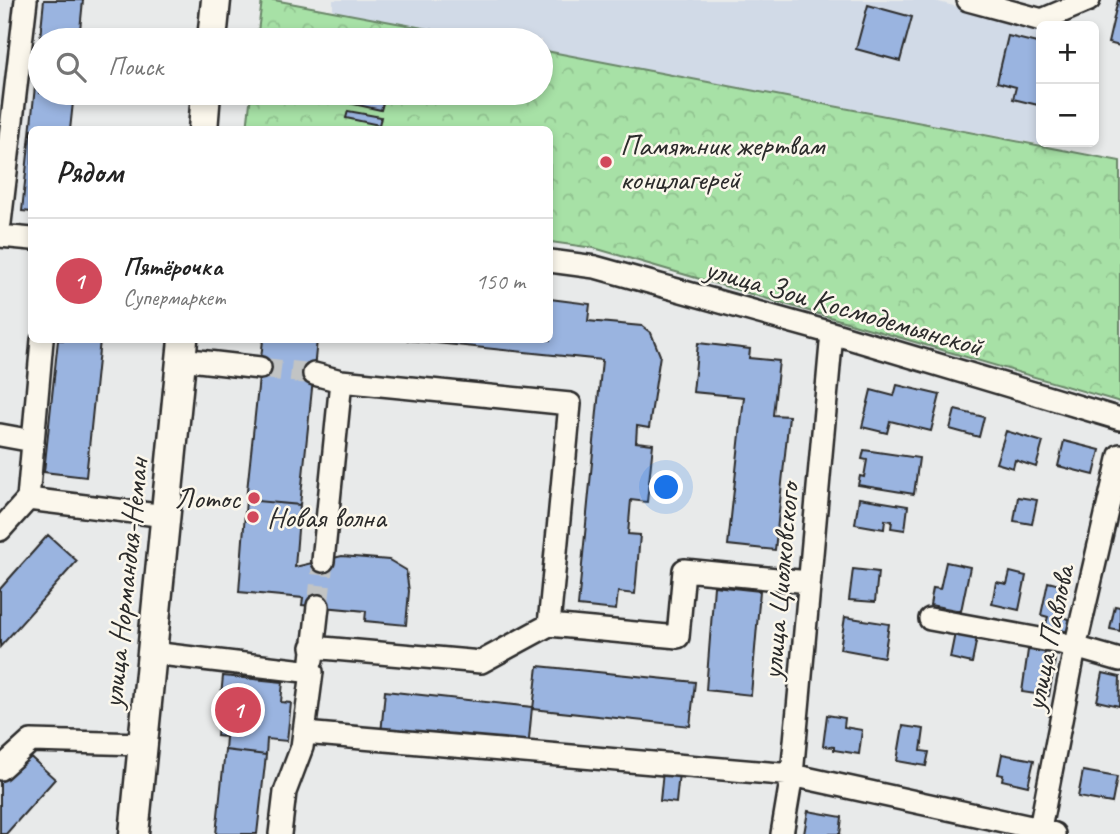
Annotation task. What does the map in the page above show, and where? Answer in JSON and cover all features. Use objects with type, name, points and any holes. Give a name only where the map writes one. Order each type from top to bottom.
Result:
[{"type":"main road","points":[[213,28],[216,0]]},
{"type":"main road","points":[[202,126],[205,105]]},
{"type":"main road","name":"улица Нормандия-Неман","points":[[134,834],[182,349]]},
{"type":"street","points":[[0,223],[26,0]]},
{"type":"street","points":[[968,0],[1042,20],[1090,0]]},
{"type":"street","points":[[0,236],[28,239]]},
{"type":"street","name":"улица Зои Космодемьянской","points":[[553,261],[595,267],[1120,419]]},
{"type":"street","name":"улица Циолковского","points":[[782,834],[792,775],[832,334]]},
{"type":"street","points":[[0,530],[28,499],[42,343]]},
{"type":"street","points":[[182,349],[260,368]]},
{"type":"street","points":[[314,374],[341,381],[570,404],[549,625]]},
{"type":"street","points":[[323,561],[341,381]]},
{"type":"street","points":[[0,435],[33,441]]},
{"type":"street","name":"улица Павлова","points":[[1045,832],[1076,648],[1120,455]]},
{"type":"street","points":[[28,499],[166,516]]},
{"type":"street","points":[[312,647],[481,662],[549,625],[678,637],[684,570],[810,582]]},
{"type":"street","points":[[280,834],[285,792],[302,747],[318,606]]},
{"type":"street","points":[[930,619],[1061,643],[1120,660]]},
{"type":"street","points":[[152,653],[312,672]]},
{"type":"street","points":[[304,733],[792,775],[1045,832]]},
{"type":"street","points":[[0,769],[30,741],[143,744]]},
{"type":"shaded area","points":[[333,0],[931,0],[1036,28],[1036,143],[553,52],[553,28],[423,28],[333,11]]},
{"type":"green space","points":[[262,0],[274,0],[423,28],[258,28]]},
{"type":"green space","points":[[553,52],[1120,161],[1120,402],[594,248],[553,242],[553,126],[247,126],[250,105],[553,105]]},
{"type":"building","points":[[44,0],[83,0],[80,28],[41,28]]},
{"type":"building","points":[[1120,0],[1120,46],[1108,43]]},
{"type":"building","points":[[868,5],[912,17],[900,61],[856,49]]},
{"type":"building","points":[[1008,36],[1036,43],[1036,105],[1013,99],[1016,87],[997,82]]},
{"type":"building","points":[[33,105],[73,105],[70,126],[31,126]]},
{"type":"building","points":[[358,105],[382,105],[381,110]]},
{"type":"building","points":[[348,111],[381,117],[379,125],[346,118]]},
{"type":"building","points":[[28,153],[28,212],[22,211]]},
{"type":"building","points":[[553,299],[590,304],[588,321],[642,326],[651,333],[660,355],[649,428],[637,426],[636,442],[653,444],[647,502],[631,500],[628,534],[640,535],[635,594],[618,592],[616,610],[578,606],[602,360],[436,343],[553,343]]},
{"type":"building","points":[[58,343],[100,343],[86,477],[44,472]]},
{"type":"building","points":[[263,343],[317,343],[300,505],[246,500]]},
{"type":"building","points":[[698,343],[750,349],[749,358],[779,361],[773,415],[789,416],[775,550],[728,545],[744,397],[693,392]]},
{"type":"building","points":[[897,385],[940,395],[931,431],[890,421],[887,433],[862,427],[871,390],[894,396]]},
{"type":"building","points":[[955,410],[984,417],[979,437],[950,429]]},
{"type":"building","points":[[1006,431],[1043,442],[1036,467],[1015,460],[1013,468],[996,463]]},
{"type":"building","points":[[1064,441],[1100,450],[1094,475],[1058,466]]},
{"type":"building","points":[[864,450],[919,458],[914,494],[858,485],[860,476],[864,477],[867,460],[862,459]]},
{"type":"building","points":[[1018,497],[1037,500],[1032,524],[1014,521]]},
{"type":"building","points":[[859,498],[908,506],[905,530],[891,528],[892,521],[885,520],[884,529],[855,524]]},
{"type":"building","points":[[246,500],[300,505],[295,567],[342,556],[389,560],[406,570],[409,591],[406,625],[365,621],[366,611],[302,605],[303,598],[239,592]]},
{"type":"building","points":[[48,535],[77,561],[0,647],[0,589]]},
{"type":"building","points":[[946,562],[970,567],[961,611],[930,605],[933,588],[940,589]]},
{"type":"building","points":[[853,569],[878,572],[875,602],[849,600]]},
{"type":"building","points":[[1010,572],[1026,576],[1019,610],[992,604],[996,582],[1007,584]]},
{"type":"building","points":[[1048,582],[1068,587],[1061,617],[1073,620],[1070,632],[1045,627],[1048,617],[1041,615]]},
{"type":"building","points":[[714,586],[760,591],[751,695],[706,690]]},
{"type":"building","points":[[1115,606],[1120,607],[1120,631],[1110,629]]},
{"type":"building","points":[[845,617],[889,624],[884,657],[840,649]]},
{"type":"building","points":[[956,628],[978,632],[972,663],[950,658]]},
{"type":"building","points":[[1028,650],[1045,652],[1044,658],[1055,660],[1049,696],[1022,692]]},
{"type":"building","points":[[538,666],[695,682],[690,726],[533,709]]},
{"type":"building","points":[[1103,673],[1120,677],[1119,706],[1097,701]]},
{"type":"building","points":[[223,676],[283,682],[281,702],[291,703],[287,741],[267,739],[266,755],[225,750],[226,737],[217,736]]},
{"type":"building","points":[[385,691],[532,707],[528,750],[381,734]]},
{"type":"building","points":[[827,715],[845,718],[844,727],[862,730],[859,754],[823,746]]},
{"type":"building","points":[[903,726],[924,729],[921,751],[929,752],[926,766],[897,761]]},
{"type":"building","points":[[225,750],[266,755],[257,834],[216,834]]},
{"type":"building","points":[[26,753],[55,779],[6,834],[0,834],[0,782]]},
{"type":"building","points":[[1002,754],[1034,760],[1028,786],[1002,780],[1003,775],[998,774]]},
{"type":"building","points":[[663,771],[679,773],[676,803],[660,801]]},
{"type":"building","points":[[1083,771],[1117,777],[1112,803],[1078,797]]},
{"type":"building","points":[[808,811],[842,817],[840,834],[804,834]]},
{"type":"tunnel","points":[[260,368],[314,374]]},
{"type":"tunnel","points":[[318,606],[323,561]]},
{"type":"place","name":"Памятник жертвам концлагерей","points":[[606,162]]},
{"type":"place","name":"Лотос","points":[[254,498]]},
{"type":"place","name":"Новая волна","points":[[253,517]]},
{"type":"place","name":"Пятёрочка","points":[[238,710]]}]
